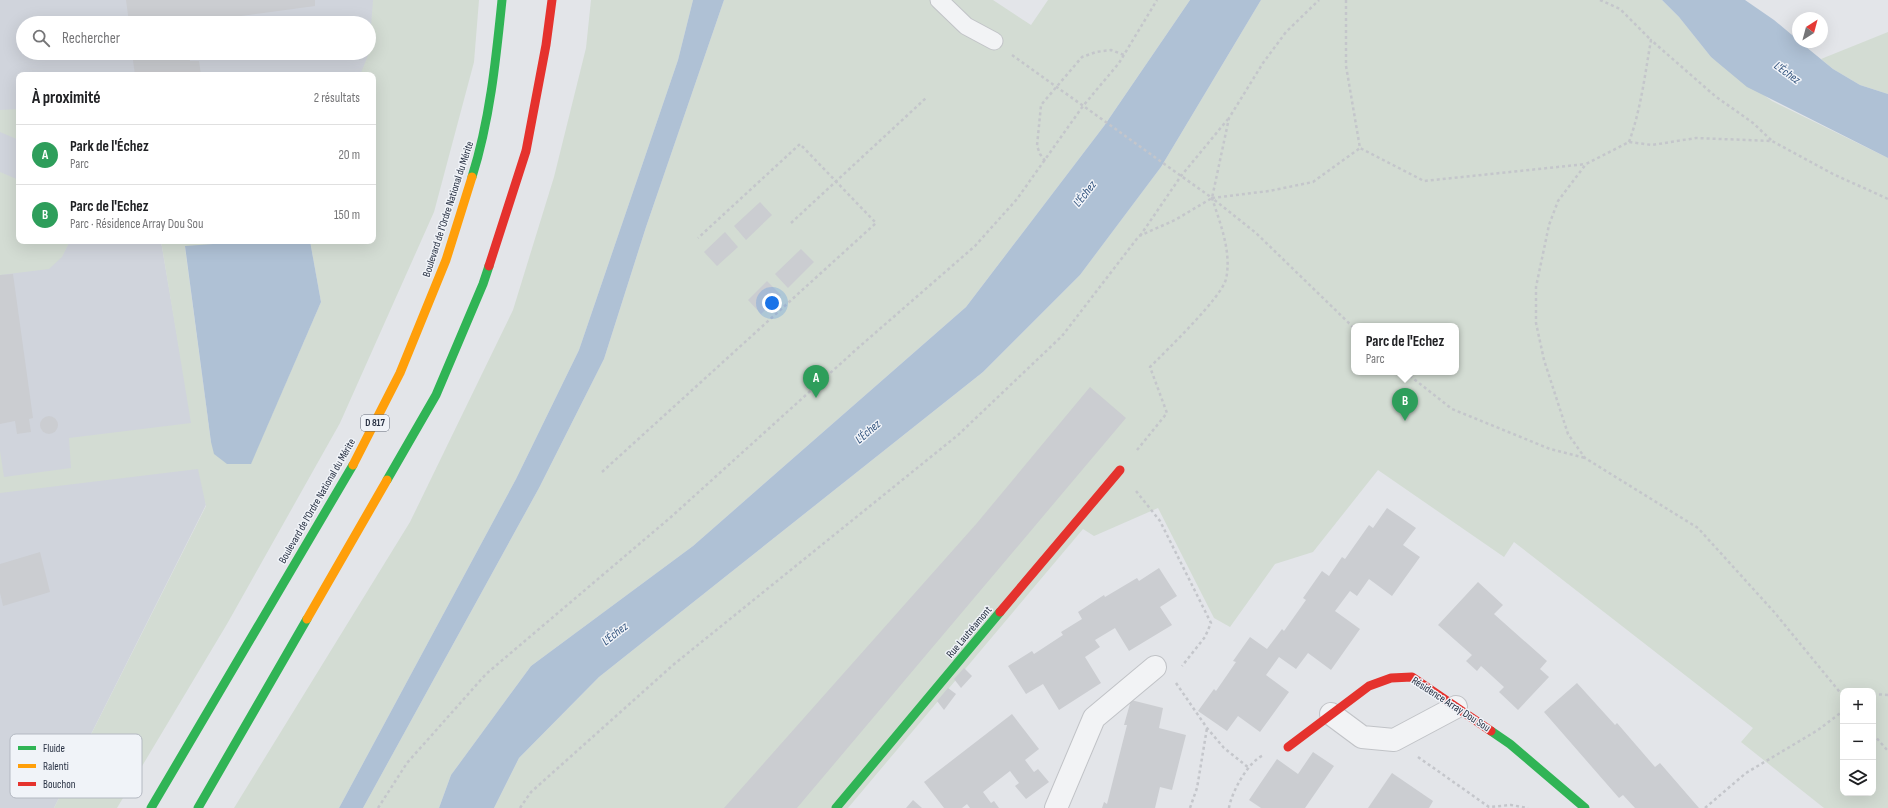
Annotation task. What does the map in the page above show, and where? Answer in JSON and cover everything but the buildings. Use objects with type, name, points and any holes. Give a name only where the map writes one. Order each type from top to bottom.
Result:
[{"type":"main road","name":"Boulevard de l'Ordre National du Mérite","points":[[151,808],[353,464],[400,373],[446,260],[482,145],[498,40],[502,0]]},
{"type":"main road","points":[[198,808],[436,395],[483,284],[526,151],[546,45],[552,0]]},
{"type":"main road","name":"Rue Lautréamont","points":[[836,808],[1120,470]]},
{"type":"main road","name":"Résidence Array Dou Sou","points":[[1288,747],[1369,686],[1391,678],[1412,676],[1510,744],[1584,808]]},
{"type":"street","points":[[1056,808],[1094,718],[1163,672]]},
{"type":"street","points":[[1331,714],[1362,737],[1394,740],[1456,707]]},
{"type":"lane","points":[[939,0],[966,26],[994,41]]},
{"type":"path","points":[[378,808],[407,763],[486,674],[671,517],[859,347],[975,246],[1016,199],[1045,161],[1083,106],[1124,55],[1157,0]]},
{"type":"path","points":[[520,808],[531,792],[673,665],[958,435],[1062,336],[1139,236],[1180,176],[1229,118],[1263,63],[1286,32],[1319,0]]},
{"type":"path","points":[[1346,0],[1346,66],[1360,148]]},
{"type":"path","points":[[1600,0],[1620,9],[1650,40],[1715,96],[1753,123],[1772,141],[1833,174],[1888,199]]},
{"type":"path","points":[[1629,142],[1635,126],[1650,40]]},
{"type":"path","points":[[994,41],[1175,173],[1212,198],[1256,233],[1351,325]]},
{"type":"path","points":[[1045,161],[1037,146],[1041,105],[1082,57],[1096,52],[1111,50],[1124,55]]},
{"type":"path","points":[[791,223],[926,98]]},
{"type":"path","points":[[1229,118],[1212,198],[1227,248],[1226,280],[1214,300],[1150,367],[1167,413],[1120,470],[1160,521],[1211,623],[1205,637],[1163,672],[1224,748],[1249,768]]},
{"type":"path","points":[[1360,148],[1424,181],[1586,164],[1629,142],[1652,145],[1696,138],[1772,141]]},
{"type":"path","points":[[602,472],[876,223],[837,180],[800,144],[698,238]]},
{"type":"path","points":[[1139,236],[1175,220],[1212,198],[1269,191],[1313,182],[1360,148]]},
{"type":"path","points":[[1585,458],[1568,434],[1544,360],[1536,323],[1536,287],[1549,225],[1558,201],[1586,164]]},
{"type":"path","points":[[1409,375],[1452,409],[1550,449],[1585,458],[1698,528],[1775,613],[1840,689]]},
{"type":"path","points":[[1876,694],[1888,695]]},
{"type":"path","points":[[1705,808],[1746,773],[1818,730],[1840,713]]},
{"type":"path","points":[[1190,808],[1197,788],[1207,728]]},
{"type":"path","points":[[1876,737],[1888,751]]},
{"type":"path","points":[[1394,740],[1489,807],[1511,805],[1528,808]]},
{"type":"path","points":[[1229,808],[1243,775],[1258,757],[1288,747]]},
{"type":"shaded area","points":[[0,0],[444,0],[376,72],[16,72],[16,244],[162,244],[206,505],[91,734],[10,734],[10,798],[59,798],[54,808],[0,808]]},
{"type":"shaded area","points":[[373,0],[479,0],[474,62],[434,212],[340,423],[227,624],[142,766],[142,734],[91,734],[206,506],[198,469],[0,493],[0,451],[4,477],[71,468],[69,438],[191,423],[161,244],[220,244],[185,247],[211,442],[251,463],[321,302],[311,244],[376,244],[376,72],[361,72],[366,60],[376,60],[376,16],[372,16]]},
{"type":"shaded area","points":[[591,0],[693,0],[678,60],[579,350],[516,479],[339,808],[234,808],[410,522],[513,310],[554,177],[586,48]]},
{"type":"shaded area","points":[[724,0],[993,0],[1031,25],[1048,0],[1190,0],[1104,126],[966,307],[693,546],[531,666],[451,775],[439,808],[363,808],[539,488],[604,359],[646,227]]},
{"type":"shaded area","points":[[1261,0],[1662,0],[1679,17],[1711,57],[1772,101],[1888,158],[1888,808],[1824,808],[1741,742],[1753,728],[1514,542],[1504,557],[1378,470],[1313,552],[1275,564],[1230,627],[1214,618],[1158,508],[1094,536],[1083,529],[848,808],[494,808],[519,758],[599,677],[983,372],[1080,275],[1161,167]]},
{"type":"shaded area","points":[[1888,32],[1888,94],[1860,85],[1833,69],[1821,59]]},
{"type":"shaded area","points":[[16,109],[16,139],[0,132],[0,110]]},
{"type":"shaded area","points":[[0,172],[16,179],[16,244],[68,244],[62,257],[49,269],[0,275]]},
{"type":"shaded area","points":[[59,798],[123,798],[117,808],[54,808]]},
{"type":"water","points":[[693,0],[724,0],[646,227],[604,359],[539,488],[363,808],[339,808],[516,479],[579,350],[678,60]]},
{"type":"water","name":"L'Échez","points":[[1190,0],[1261,0],[1161,167],[1080,275],[983,372],[599,677],[519,758],[494,808],[439,808],[451,775],[531,666],[693,546],[966,307],[1104,126]]},
{"type":"water","name":"L'Échez","points":[[1662,0],[1745,0],[1774,20],[1792,35],[1792,48],[1807,48],[1833,69],[1860,85],[1888,94],[1888,158],[1747,87],[1711,57],[1679,17]]},
{"type":"water","points":[[213,244],[311,244],[321,302],[251,464],[227,464],[214,454],[211,442],[185,246]]},
{"type":"traffic: fast","points":[[472,177],[488,112],[495,67],[502,0]]},
{"type":"traffic: fast","points":[[387,480],[436,395],[483,284],[489,266]]},
{"type":"traffic: fast","points":[[151,808],[353,465]]},
{"type":"traffic: fast","points":[[836,808],[1000,612]]},
{"type":"traffic: fast","points":[[198,808],[307,619]]},
{"type":"traffic: fast","points":[[1491,731],[1510,744],[1585,808]]},
{"type":"traffic: slow","points":[[353,465],[400,373],[446,260],[472,177]]},
{"type":"traffic: slow","points":[[307,619],[387,480]]},
{"type":"traffic: jam","points":[[489,266],[526,151],[546,45],[552,0]]},
{"type":"traffic: jam","points":[[1000,612],[1120,470]]},
{"type":"traffic: jam","points":[[1288,747],[1369,686],[1391,678],[1412,677],[1491,731]]},
{"type":"place","name":"Park de l'Échez","points":[[816,398]]},
{"type":"place","name":"Parc de l'Echez","points":[[1405,421]]}]
